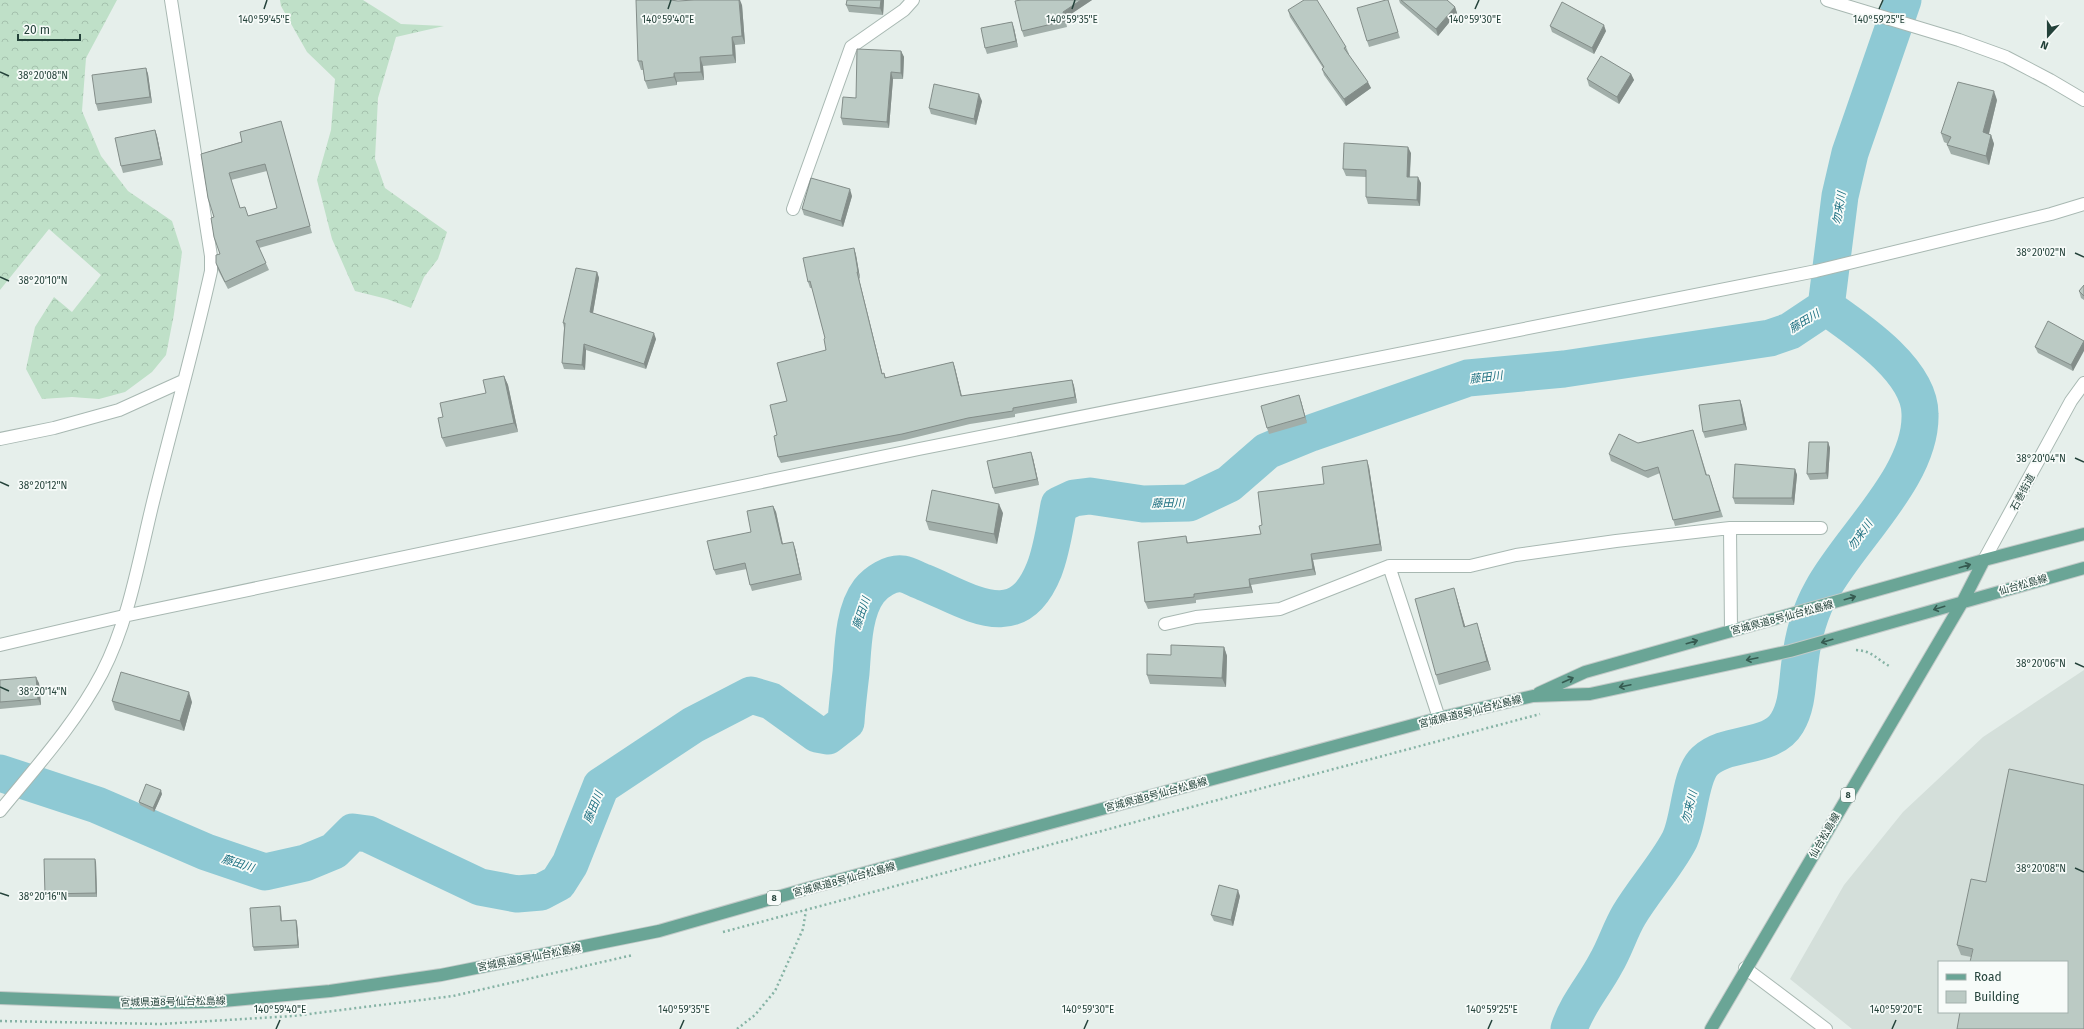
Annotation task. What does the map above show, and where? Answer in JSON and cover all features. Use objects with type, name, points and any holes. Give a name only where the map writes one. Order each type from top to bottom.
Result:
[{"type":"main road","name":"8","points":[[1984,560],[2084,534]]},
{"type":"main road","name":"宮城県道8号仙台松島線","points":[[1533,696],[1586,672],[1984,560]]},
{"type":"main road","name":"仙台松島線","points":[[1711,1029],[1745,968],[1963,601],[1984,560]]},
{"type":"main road","name":"仙台松島線","points":[[1863,631],[1963,601],[2084,568]]},
{"type":"main road","name":"宮城県道8号仙台松島線","points":[[0,998],[123,1002],[212,1002],[330,991],[441,975],[659,931],[824,884],[1439,718],[1533,696],[1590,694],[1790,651],[1863,631]]},
{"type":"street","points":[[0,811],[38,766],[86,701],[103,672],[124,616],[209,278],[211,256],[171,0]]},
{"type":"street","points":[[793,209],[851,47],[904,10],[913,0]]},
{"type":"street","points":[[1826,0],[1868,5],[2006,57],[2084,100]]},
{"type":"street","points":[[0,645],[124,616],[934,446],[1816,271],[2051,214],[2084,204]]},
{"type":"street","points":[[0,439],[54,428],[119,410],[183,381]]},
{"type":"street","name":"石巻街道","points":[[1984,560],[2071,401],[2084,383]]},
{"type":"street","points":[[1165,624],[1196,617],[1280,609],[1389,566],[1470,566],[1516,555],[1616,541],[1730,528],[1821,528]]},
{"type":"street","points":[[1730,528],[1731,631]]},
{"type":"street","points":[[1389,566],[1439,718]]},
{"type":"street","points":[[1745,968],[1826,1029]]},
{"type":"path","points":[[1857,650],[1870,652],[1890,667]]},
{"type":"path","points":[[737,1029],[755,1015],[775,991],[803,929],[805,916]]},
{"type":"shaded area","points":[[2084,670],[2084,1029],[1852,1029],[1790,979],[1844,885],[1903,812],[1983,737]]},
{"type":"green space","points":[[0,0],[117,0],[86,58],[82,111],[101,156],[128,191],[172,221],[182,252],[174,314],[166,355],[152,372],[125,392],[99,399],[72,397],[42,399],[26,369],[35,327],[54,297],[72,312],[101,275],[49,229],[0,290]]},
{"type":"green space","points":[[280,0],[363,0],[401,24],[444,26],[396,37],[378,98],[375,159],[385,188],[447,232],[438,259],[424,277],[411,308],[387,299],[355,291],[332,239],[317,180],[331,130],[335,79],[307,52],[281,6]]},
{"type":"building","points":[[636,0],[739,0],[742,36],[732,37],[733,55],[700,57],[701,72],[674,73],[674,77],[645,81],[642,61],[638,61]]},
{"type":"building","points":[[847,0],[881,0],[880,8],[846,5]]},
{"type":"building","points":[[1081,0],[1063,12],[1065,21],[1022,31],[1015,1]]},
{"type":"building","points":[[1304,0],[1317,0],[1346,47],[1344,48],[1368,82],[1344,99],[1322,69],[1324,67],[1288,10]]},
{"type":"building","points":[[1388,0],[1398,32],[1367,41],[1357,8]]},
{"type":"building","points":[[1401,0],[1447,0],[1455,7],[1436,29]]},
{"type":"building","points":[[1562,2],[1604,25],[1592,48],[1550,26]]},
{"type":"building","points":[[1012,22],[1016,41],[985,48],[981,28]]},
{"type":"building","points":[[857,49],[901,51],[901,73],[891,72],[887,122],[841,118],[843,97],[856,98]]},
{"type":"building","points":[[1601,56],[1631,74],[1617,97],[1587,79]]},
{"type":"building","points":[[146,68],[150,97],[96,104],[92,75]]},
{"type":"building","points":[[1958,82],[1994,91],[1983,132],[1991,135],[1986,156],[1947,145],[1951,137],[1941,133]]},
{"type":"building","points":[[934,84],[979,94],[974,119],[929,108]]},
{"type":"building","points":[[281,121],[310,226],[256,241],[266,263],[225,282],[216,263],[216,255],[220,254],[214,237],[211,218],[214,217],[208,198],[201,154],[242,142],[240,132]],"holes":[[[265,164],[277,208],[248,216],[245,207],[240,208],[229,173]]]},
{"type":"building","points":[[155,130],[161,159],[121,166],[115,138]]},
{"type":"building","points":[[1344,143],[1408,147],[1407,177],[1418,177],[1417,200],[1366,197],[1366,170],[1343,169]]},
{"type":"building","points":[[811,178],[850,189],[841,221],[802,209]]},
{"type":"building","points":[[854,248],[857,272],[882,374],[884,373],[885,378],[953,362],[961,396],[1072,380],[1075,397],[1013,408],[1013,411],[968,418],[902,434],[778,457],[774,436],[777,435],[770,405],[787,401],[777,363],[826,350],[825,338],[810,281],[808,282],[803,258]]},
{"type":"building","points":[[576,268],[597,272],[590,312],[654,333],[644,364],[584,344],[582,365],[562,363],[565,323],[563,323]]},
{"type":"building","points":[[2084,285],[2084,296],[2079,291]]},
{"type":"building","points":[[2048,321],[2084,341],[2071,365],[2035,347]]},
{"type":"building","points":[[504,376],[514,423],[442,438],[438,418],[443,417],[440,403],[486,393],[483,380]]},
{"type":"building","points":[[1299,395],[1305,417],[1267,428],[1261,406]]},
{"type":"building","points":[[1740,400],[1744,424],[1703,432],[1699,405]]},
{"type":"building","points":[[1693,430],[1706,475],[1709,475],[1720,511],[1673,520],[1658,467],[1645,471],[1609,454],[1619,434],[1638,443]]},
{"type":"building","points":[[1809,442],[1828,442],[1826,473],[1807,474]]},
{"type":"building","points":[[1031,452],[1037,479],[993,488],[987,461]]},
{"type":"building","points":[[1367,460],[1380,544],[1311,554],[1313,569],[1249,579],[1250,587],[1194,594],[1194,597],[1145,602],[1138,542],[1186,536],[1187,543],[1261,534],[1259,526],[1262,525],[1258,492],[1324,484],[1322,467]]},
{"type":"building","points":[[1735,464],[1795,469],[1792,498],[1733,498]]},
{"type":"building","points":[[932,490],[999,504],[994,534],[926,521]]},
{"type":"building","points":[[773,506],[782,544],[793,542],[800,574],[750,585],[745,563],[714,570],[707,541],[751,532],[747,511]]},
{"type":"building","points":[[1454,588],[1464,627],[1477,623],[1487,661],[1436,675],[1415,599]]},
{"type":"building","points":[[1171,645],[1224,647],[1222,678],[1147,675],[1147,654],[1171,655]]},
{"type":"building","points":[[121,672],[189,692],[180,721],[112,701]]},
{"type":"building","points":[[36,677],[38,699],[0,702],[0,680]]},
{"type":"building","points":[[2009,769],[2084,785],[2084,1029],[1957,1029],[1960,1013],[2068,1013],[2068,961],[1970,961],[1973,949],[1957,945],[1971,879],[1986,882]]},
{"type":"building","points":[[146,784],[161,790],[153,808],[139,802]]},
{"type":"building","points":[[44,859],[95,859],[96,893],[45,894]]},
{"type":"building","points":[[1219,885],[1238,890],[1231,920],[1211,915]]},
{"type":"building","points":[[280,906],[281,921],[296,920],[298,945],[253,947],[250,908]]},
{"type":"waterway","name":"勿来川","points":[[1826,307],[1840,196],[1850,153],[1903,0]]},
{"type":"waterway","name":"藤田川","points":[[0,773],[97,805],[206,852],[265,872],[305,863],[334,851],[353,832],[368,834],[480,887],[517,894],[541,892],[558,883],[570,864],[601,786],[693,725],[751,695],[771,701],[817,734],[828,736],[846,722],[853,642],[860,609],[869,591],[880,581],[889,576],[898,574],[905,575],[975,604],[991,608],[1006,608],[1020,603],[1033,591],[1047,562],[1059,505],[1074,498],[1090,496],[1143,504],[1189,503],[1229,484],[1267,451],[1311,433],[1468,378],[1564,369],[1770,338],[1790,331],[1826,307]]},
{"type":"waterway","name":"勿来川","points":[[1569,1029],[1576,1011],[1609,957],[1629,915],[1679,841],[1683,832],[1693,787],[1700,768],[1705,761],[1714,754],[1771,737],[1780,732],[1787,723],[1791,716],[1795,701],[1801,652],[1805,634],[1817,599],[1834,570],[1882,506],[1897,483],[1909,460],[1918,437],[1920,414],[1917,398],[1910,382],[1899,367],[1885,353],[1855,327],[1826,307]]}]
